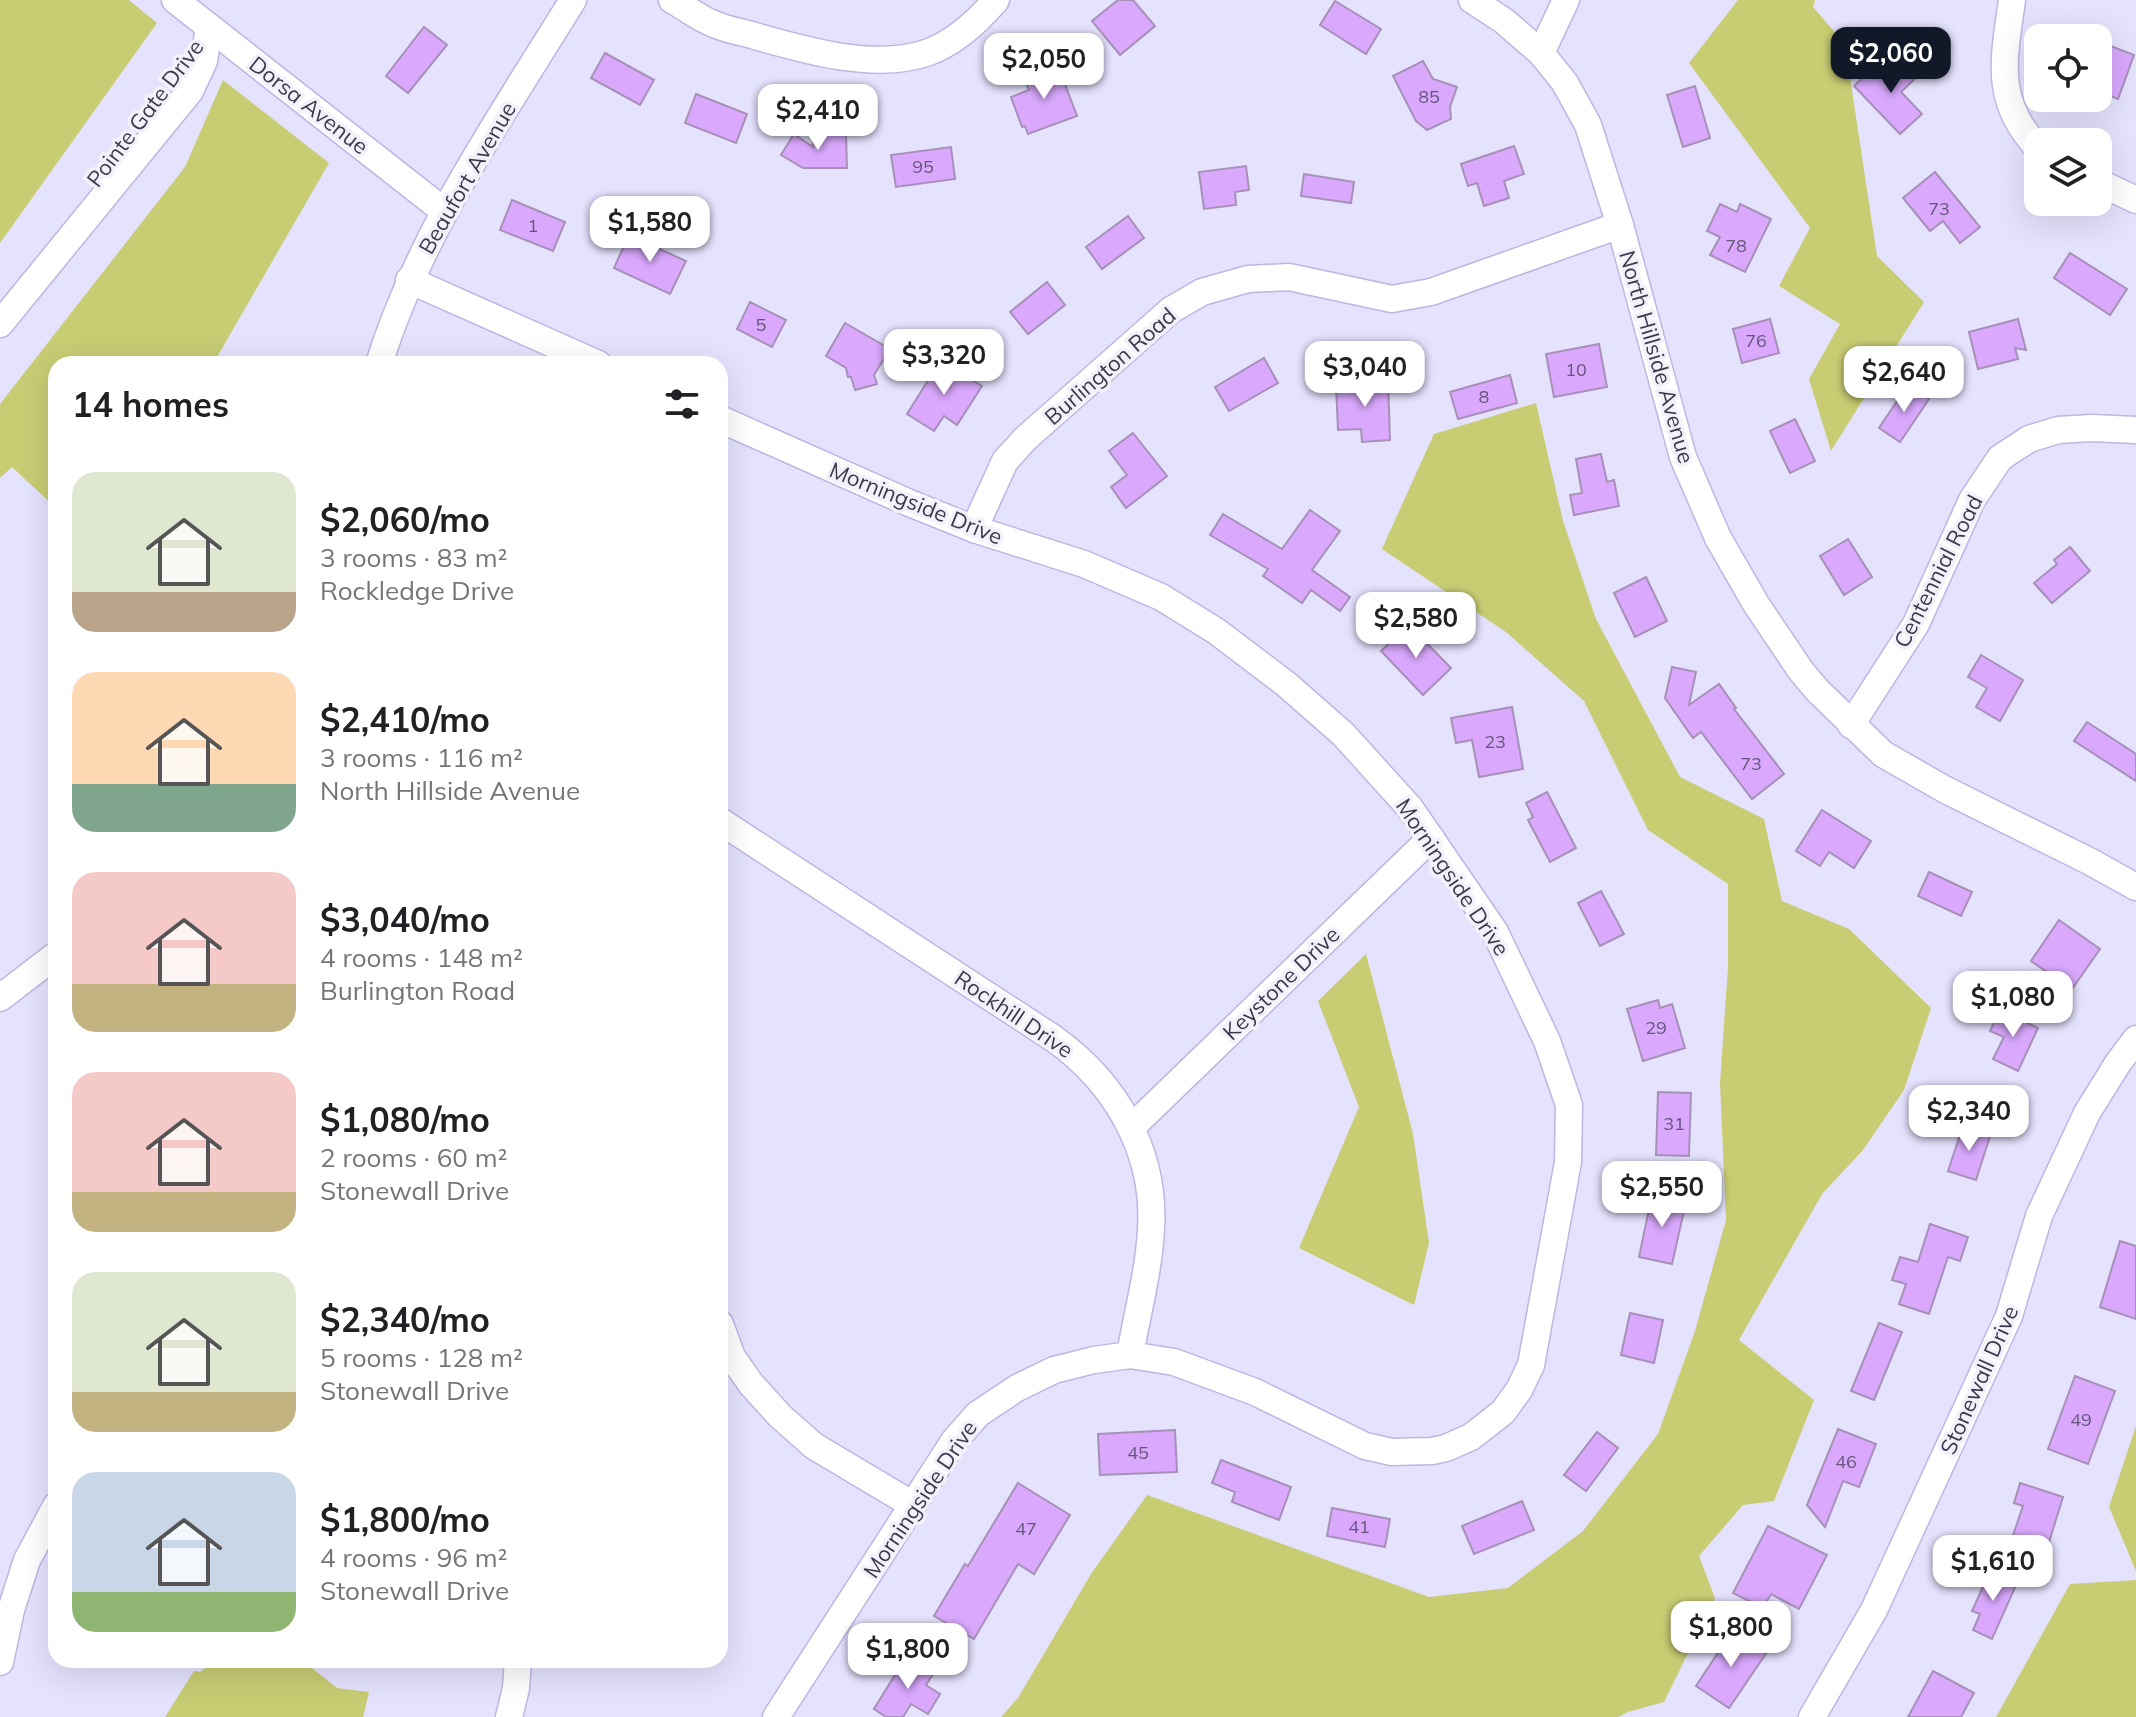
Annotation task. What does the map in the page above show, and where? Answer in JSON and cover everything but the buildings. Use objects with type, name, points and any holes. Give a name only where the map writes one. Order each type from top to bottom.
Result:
[{"type":"street","name":"Dorsa Avenue","points":[[175,0],[444,211]]},
{"type":"street","name":"Beaufort Avenue","points":[[382,356],[409,280],[444,211],[573,0]]},
{"type":"street","points":[[672,0],[713,24],[795,47],[863,59],[896,59],[929,52],[956,38],[996,0]]},
{"type":"street","name":"North Hillside Avenue","points":[[1472,0],[1504,21],[1541,53],[1565,83],[1588,125],[1620,225],[1683,457],[1718,538],[1756,604],[1801,671],[1883,754],[1944,789],[2136,887]]},
{"type":"street","points":[[1541,53],[1566,0]]},
{"type":"street","points":[[2012,0],[2004,54],[2004,84],[2012,111],[2024,131]]},
{"type":"street","name":"Pointe Gate Drive","points":[[0,299],[175,81],[186,58],[209,27]]},
{"type":"street","name":"Pointe Gate Drive","points":[[0,324],[190,91],[204,61],[209,27]]},
{"type":"street","points":[[2112,189],[2136,200]]},
{"type":"street","name":"Burlington Road","points":[[974,529],[1005,461],[1026,438],[1171,310],[1202,292],[1248,279],[1289,277],[1392,299],[1431,292],[1620,225]]},
{"type":"street","points":[[409,280],[580,356]]},
{"type":"street","name":"Morningside Drive","points":[[728,423],[974,529],[1084,564],[1161,597],[1216,631],[1286,684],[1343,734],[1410,808],[1495,932],[1547,1041],[1569,1105],[1568,1162],[1531,1365],[1519,1390],[1503,1412],[1471,1437],[1432,1451],[1392,1452],[1352,1441],[1241,1387],[1174,1362],[1130,1355],[1054,1370],[1017,1388],[978,1414],[954,1441],[776,1717]]},
{"type":"street","name":"Centennial Road","points":[[1851,725],[1916,624],[1972,500],[2000,458],[2029,439],[2058,430],[2136,430]]},
{"type":"street","name":"Rockhill Drive","points":[[728,826],[1071,1051],[1103,1082],[1131,1128],[1149,1183],[1149,1250],[1130,1355]]},
{"type":"street","name":"Keystone Drive","points":[[1131,1128],[1431,838]]},
{"type":"street","points":[[0,998],[48,961]]},
{"type":"street","name":"Stonewall Drive","points":[[1812,1717],[1874,1610],[2009,1316],[2039,1216],[2087,1113],[2136,1039]]},
{"type":"street","points":[[728,1346],[751,1384],[780,1416],[814,1446],[913,1505]]},
{"type":"street","points":[[0,1662],[11,1610],[27,1560],[48,1521]]},
{"type":"street","points":[[509,1717],[517,1668]]},
{"type":"green space","points":[[0,0],[129,0],[157,23],[0,243]]},
{"type":"green space","points":[[1738,0],[1815,0],[1813,7],[1845,44],[1877,256],[1924,302],[1831,451],[1809,379],[1840,324],[1779,286],[1810,228],[1689,63]]},
{"type":"green space","points":[[223,80],[329,163],[218,356],[48,356],[48,501],[12,467],[0,478],[0,404],[185,167]]},
{"type":"green space","points":[[1536,403],[1563,521],[1596,619],[1680,777],[1764,819],[1782,901],[1849,929],[1931,1008],[1904,1090],[1863,1150],[1822,1194],[1739,1340],[1814,1400],[1774,1501],[1743,1505],[1699,1556],[1715,1598],[1664,1702],[1618,1717],[1001,1717],[1018,1698],[1091,1574],[1147,1495],[1429,1597],[1508,1588],[1583,1531],[1658,1434],[1695,1331],[1726,1220],[1720,1083],[1728,967],[1728,884],[1648,830],[1584,701],[1506,632],[1382,549],[1434,434]]},
{"type":"green space","points":[[1366,954],[1413,1134],[1429,1243],[1414,1305],[1299,1248],[1359,1107],[1318,1001]]},
{"type":"green space","points":[[2136,1426],[2136,1571],[2109,1507]]},
{"type":"green space","points":[[2136,1580],[2136,1717],[1996,1717],[2070,1584]]},
{"type":"green space","points":[[206,1668],[312,1668],[337,1688],[369,1692],[363,1717],[165,1717],[194,1671],[200,1672]]}]
